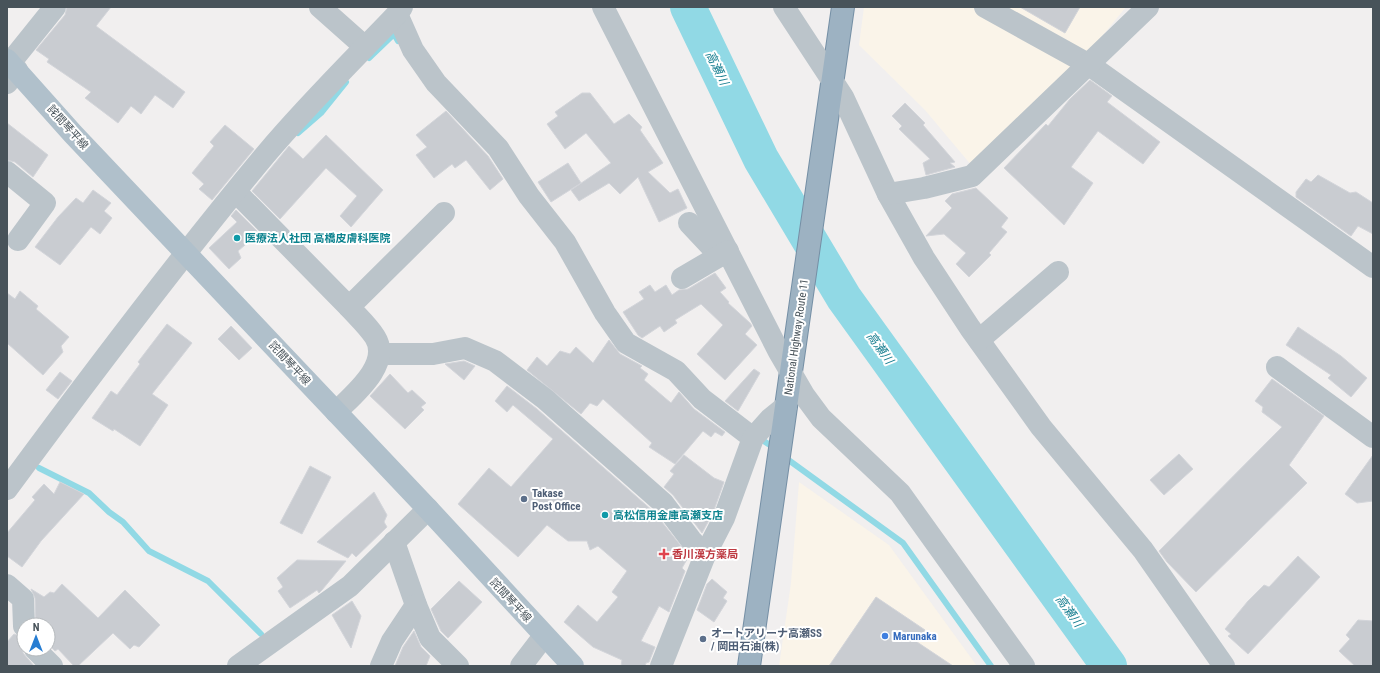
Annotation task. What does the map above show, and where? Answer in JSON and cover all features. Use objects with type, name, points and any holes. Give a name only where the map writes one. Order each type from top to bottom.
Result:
[{"type":"highway","name":"National Highway Route 11","points":[[749,666],[843,7]]},
{"type":"main road","name":"詫間琴平線","points":[[10,69],[186,252],[428,509],[573,666]]},
{"type":"street","points":[[10,69],[55,7]]},
{"type":"street","points":[[320,7],[365,48]]},
{"type":"street","points":[[603,7],[724,253],[804,395],[821,418],[900,494],[1024,666]]},
{"type":"street","points":[[784,7],[843,97],[888,194],[924,258],[979,340],[1041,427],[1142,550],[1224,666]]},
{"type":"street","points":[[985,7],[1088,64],[1373,267]]},
{"type":"street","points":[[888,194],[924,188],[972,176],[1148,7]]},
{"type":"street","points":[[7,489],[186,252],[266,154],[331,82],[400,11],[413,50],[436,83],[498,148],[529,196],[565,242],[606,313],[626,343],[676,372],[702,399],[753,438]]},
{"type":"street","points":[[7,172],[45,203],[18,240]]},
{"type":"street","points":[[236,192],[349,307],[376,338],[380,354],[374,371],[336,412]]},
{"type":"street","points":[[349,307],[444,212]]},
{"type":"street","points":[[689,223],[724,253]]},
{"type":"street","points":[[682,278],[724,253]]},
{"type":"street","points":[[979,340],[1058,272]]},
{"type":"street","points":[[380,354],[433,354],[465,348],[495,361],[545,399],[663,502],[691,540],[706,555]]},
{"type":"street","points":[[1277,367],[1373,436]]},
{"type":"street","points":[[661,666],[706,555],[724,518],[753,438],[770,418],[786,406]]},
{"type":"street","points":[[238,666],[350,586],[428,509]]},
{"type":"street","points":[[394,542],[416,605],[430,638],[458,666]]},
{"type":"street","points":[[7,585],[23,599],[24,617]]},
{"type":"street","points":[[381,666],[392,641],[416,605]]},
{"type":"street","points":[[521,666],[544,636]]},
{"type":"street","points":[[43,657],[52,666]]},
{"type":"shaded area","points":[[864,7],[1126,7],[1075,69],[972,166],[925,110],[859,45]]},
{"type":"shaded area","points":[[799,482],[889,545],[977,666],[779,666],[791,583]]},
{"type":"building","points":[[67,7],[111,7],[96,26],[185,92],[173,108],[155,95],[141,114],[131,106],[118,123],[85,98],[91,92],[47,62],[49,59],[36,50],[65,15]]},
{"type":"building","points":[[1020,7],[1080,7],[1065,33]]},
{"type":"building","points":[[1090,80],[1112,96],[1107,102],[1160,142],[1143,164],[1098,131],[1071,167],[1093,183],[1064,225],[1004,168],[1046,124],[1048,126],[1070,99]]},
{"type":"building","points":[[582,93],[590,93],[614,124],[629,114],[642,127],[640,130],[663,163],[648,172],[670,193],[678,189],[687,208],[659,222],[638,177],[620,194],[609,183],[579,201],[571,190],[611,163],[586,133],[565,149],[547,124],[558,116],[555,112]]},
{"type":"building","points":[[905,103],[925,123],[923,125],[955,162],[950,163],[955,167],[926,175],[923,163],[930,159],[899,129],[902,126],[892,116]]},
{"type":"building","points":[[446,111],[488,156],[503,179],[490,190],[466,160],[455,168],[452,164],[434,178],[416,155],[427,147],[416,135]]},
{"type":"building","points":[[7,123],[48,155],[33,177],[15,162],[7,160]]},
{"type":"building","points":[[225,125],[254,149],[212,200],[199,189],[204,184],[192,173],[214,146],[210,142]]},
{"type":"building","points":[[326,135],[383,190],[351,227],[340,216],[357,196],[326,168],[280,219],[252,191],[289,146],[303,159]]},
{"type":"building","points":[[568,163],[581,183],[551,202],[538,182]]},
{"type":"building","points":[[1318,175],[1350,193],[1356,192],[1373,203],[1373,234],[1358,226],[1351,236],[1296,197],[1296,192],[1306,179],[1311,182]]},
{"type":"building","points":[[976,188],[1008,218],[1001,227],[1007,232],[989,253],[991,255],[969,277],[956,264],[966,253],[944,234],[926,236],[952,208],[945,201],[952,194]]},
{"type":"building","points":[[93,190],[111,203],[104,211],[112,218],[100,234],[91,227],[60,265],[35,247],[58,217],[76,198],[83,203]]},
{"type":"building","name":"医療法人社団 高橋皮膚科医院","points":[[236,210],[259,233],[238,251],[241,258],[229,269],[209,248],[237,222],[231,216]]},
{"type":"building","points":[[715,273],[726,288],[720,292],[729,302],[728,303],[752,326],[745,334],[757,345],[725,380],[697,354],[723,325],[701,304],[675,320],[677,323],[664,332],[660,326],[642,338],[638,335],[623,312],[644,299],[639,292],[650,285],[655,292],[666,285],[672,295],[679,290],[688,289]]},
{"type":"building","points":[[20,291],[38,306],[36,309],[69,337],[61,346],[63,352],[43,375],[7,343],[7,293],[15,299]]},
{"type":"building","points":[[167,324],[192,343],[152,394],[168,405],[140,446],[114,429],[113,431],[92,418],[111,391],[117,395],[140,364],[138,362]]},
{"type":"building","points":[[231,326],[252,348],[239,360],[218,339]]},
{"type":"building","points":[[1298,327],[1341,356],[1367,378],[1351,397],[1328,378],[1331,375],[1286,345]]},
{"type":"building","points":[[609,340],[620,354],[642,366],[640,368],[648,374],[644,380],[671,403],[679,392],[694,409],[725,432],[722,436],[715,432],[711,437],[703,431],[675,464],[649,447],[652,443],[603,399],[597,406],[590,403],[581,414],[527,370],[537,357],[547,366],[560,351],[570,354],[576,347],[593,363]]},
{"type":"building","points":[[464,361],[475,366],[464,380],[445,364]]},
{"type":"building","points":[[754,369],[760,373],[738,411],[725,401]]},
{"type":"building","points":[[60,372],[72,381],[58,399],[46,390]]},
{"type":"building","points":[[390,374],[408,393],[412,390],[426,403],[421,407],[424,410],[405,429],[370,396]]},
{"type":"building","points":[[1272,379],[1324,416],[1289,465],[1307,483],[1196,592],[1167,562],[1159,551],[1282,427],[1262,412],[1263,407],[1255,401]]},
{"type":"building","points":[[507,386],[537,409],[654,512],[689,556],[682,568],[685,571],[669,612],[659,606],[641,641],[655,647],[649,662],[646,663],[645,666],[621,666],[622,660],[593,647],[564,622],[578,605],[597,622],[618,597],[612,592],[627,571],[598,546],[590,550],[587,541],[568,541],[547,525],[518,557],[458,504],[489,468],[511,487],[553,439],[513,405],[507,412],[495,401]]},
{"type":"building","points":[[1179,454],[1193,469],[1164,495],[1150,480]]},
{"type":"building","points":[[684,455],[714,478],[724,482],[713,513],[702,533],[673,495],[664,487],[674,474],[670,471]]},
{"type":"building","points":[[1373,455],[1373,501],[1357,503],[1345,494]]},
{"type":"building","points":[[310,466],[331,477],[302,534],[280,523]]},
{"type":"building","points":[[60,482],[84,494],[41,541],[22,567],[7,556],[7,533],[35,500],[32,497],[44,484],[54,494]]},
{"type":"building","points":[[374,492],[387,515],[384,522],[387,527],[356,557],[352,553],[348,558],[317,542]]},
{"type":"building","points":[[1298,556],[1320,577],[1248,654],[1228,636],[1231,634],[1225,629],[1248,601],[1264,585],[1269,587]]},
{"type":"building","points":[[297,560],[346,561],[319,593],[317,590],[290,608],[278,591],[283,587],[277,578]]},
{"type":"building","points":[[712,579],[727,592],[723,598],[727,601],[714,622],[697,610],[707,584]]},
{"type":"building","points":[[459,581],[482,602],[448,638],[441,631],[431,609]]},
{"type":"building","points":[[62,584],[98,618],[125,590],[160,625],[139,647],[134,645],[130,649],[113,633],[78,666],[74,666],[58,649],[56,650],[56,617],[36,617],[35,598],[31,589],[44,597],[50,592],[54,593]]},
{"type":"building","name":"Marunaka","points":[[876,597],[925,630],[917,642],[953,666],[829,666]]},
{"type":"building","points":[[352,601],[361,616],[351,648],[332,615]]},
{"type":"building","points":[[1358,620],[1373,621],[1373,666],[1355,666],[1339,651],[1350,639],[1346,635]]},
{"type":"building","points":[[414,631],[421,647],[430,656],[426,666],[395,666],[403,647]]},
{"type":"building","points":[[14,634],[16,635],[16,657],[26,657],[34,666],[7,666],[7,642]]},
{"type":"waterway","name":"高瀬川","points":[[688,7],[761,159],[844,298],[1109,666]]},
{"type":"waterway","points":[[369,58],[394,34],[398,41]]},
{"type":"waterway","points":[[298,133],[321,113],[346,82]]},
{"type":"waterway","points":[[759,438],[776,449]]},
{"type":"waterway","points":[[783,456],[903,543],[991,666]]},
{"type":"waterway","points":[[39,468],[89,493],[109,512],[123,522],[149,551],[208,581],[261,634]]},
{"type":"place","name":"医療法人社団 高橋皮膚科医院","points":[[237,238]]},
{"type":"place","name":"Takase Post Office","points":[[524,499]]},
{"type":"place","name":"高松信用金庫高瀬支店","points":[[605,515]]},
{"type":"place","name":"香川漢方薬局","points":[[664,554]]},
{"type":"place","name":"Marunaka","points":[[885,636]]},
{"type":"place","name":"オートアリーナ高瀬SS / 岡田石油(株)","points":[[703,639]]}]
